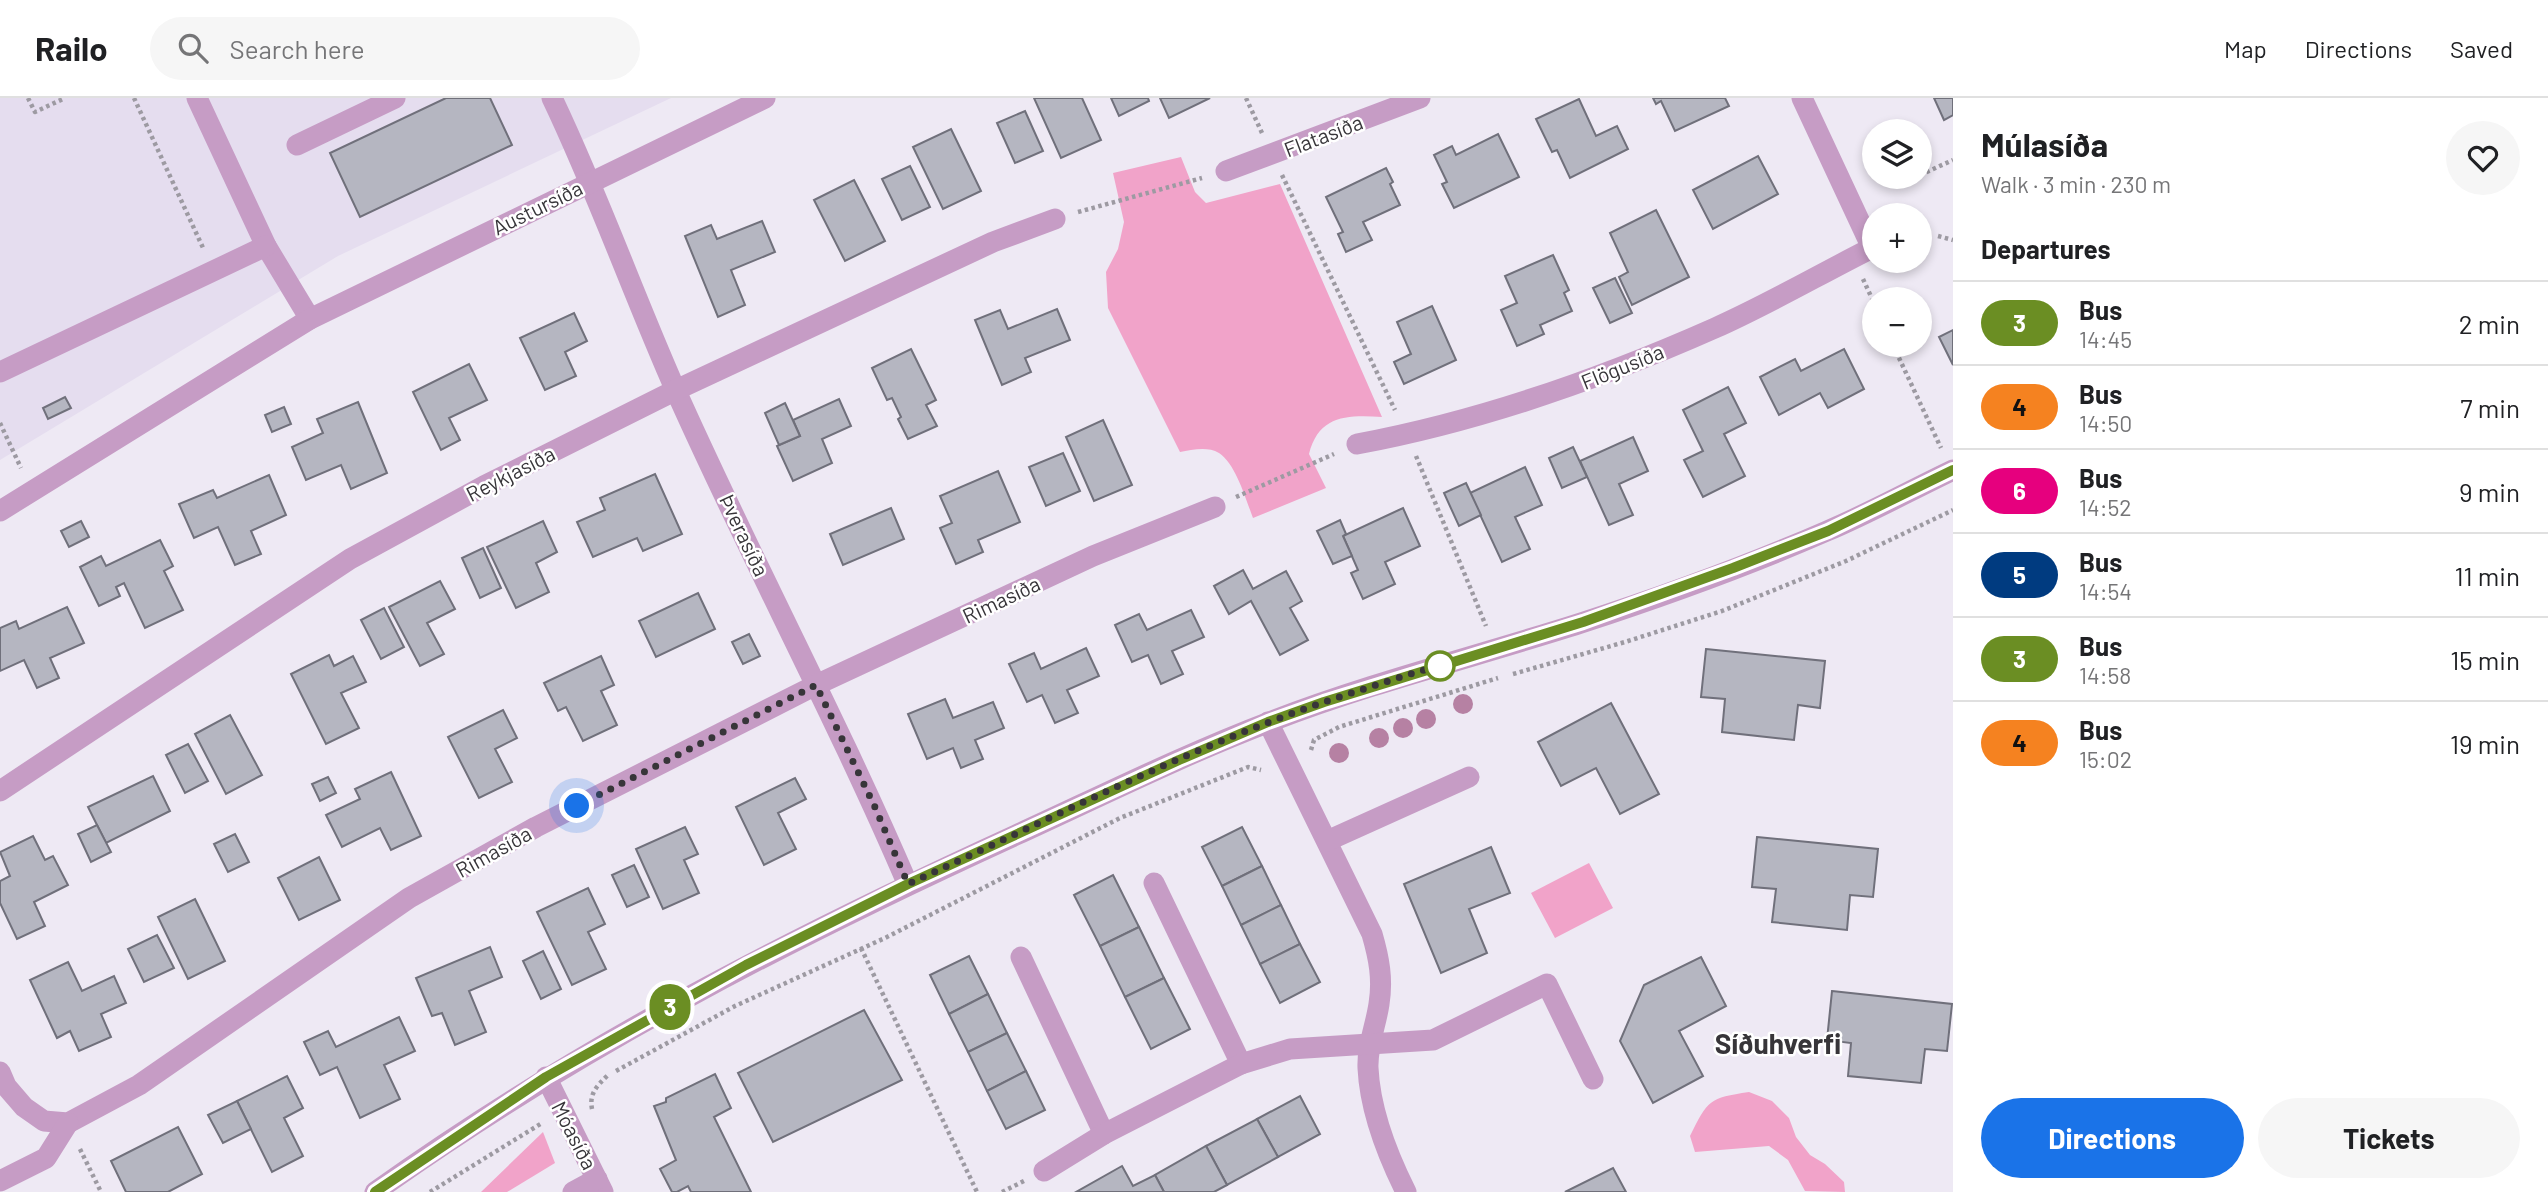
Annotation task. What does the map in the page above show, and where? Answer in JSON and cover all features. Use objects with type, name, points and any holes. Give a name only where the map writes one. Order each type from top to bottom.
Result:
[{"type":"street","points":[[197,98],[266,246],[310,319]]},
{"type":"street","points":[[297,145],[395,98]]},
{"type":"street","name":"Þverasíða","points":[[552,98],[591,181],[676,390],[874,805],[908,884]]},
{"type":"street","name":"Austursíða","points":[[0,511],[310,319],[765,98]]},
{"type":"street","name":"Flatasíða","points":[[1226,172],[1420,98]]},
{"type":"street","name":"Flögusíða","points":[[1357,444],[1467,420],[1598,377],[1718,327],[1871,248],[1802,98]]},
{"type":"street","name":"Reykjasíða","points":[[0,791],[350,559],[484,485],[676,390],[993,242],[1055,219]]},
{"type":"street","points":[[0,372],[266,246]]},
{"type":"street","points":[[375,1192],[546,1077],[754,961],[908,884],[1268,722],[1324,702],[1583,622],[1828,531],[1923,485],[1948,461]]},
{"type":"street","name":"Rimasíða","points":[[0,1181],[46,1158],[68,1123],[139,1085],[410,898],[536,827],[816,685],[1093,556],[1215,507]]},
{"type":"street","points":[[1268,722],[1372,934],[1381,965],[1380,1003],[1368,1066],[1381,1133],[1401,1190]]},
{"type":"street","points":[[1327,841],[1469,777]]},
{"type":"street","points":[[1154,883],[1241,1064]]},
{"type":"street","points":[[1021,957],[1104,1134]]},
{"type":"street","points":[[1044,1171],[1104,1134],[1241,1064],[1290,1049],[1433,1040],[1547,984],[1593,1079]]},
{"type":"street","points":[[0,1072],[6,1086],[24,1107],[44,1121],[68,1123]]},
{"type":"street","name":"Móasíða","points":[[546,1077],[600,1186]]},
{"type":"street","points":[[573,1192],[600,1186]]},
{"type":"path","points":[[28,98],[35,112],[65,98]]},
{"type":"path","points":[[134,98],[214,270]]},
{"type":"path","points":[[1245,98],[1406,435],[1495,648]]},
{"type":"path","points":[[1932,170],[1953,160]]},
{"type":"path","points":[[1055,219],[1226,172]]},
{"type":"path","points":[[1938,236],[1953,240]]},
{"type":"path","points":[[1899,357],[1948,461]]},
{"type":"path","points":[[0,423],[21,468]]},
{"type":"path","points":[[1215,507],[1357,444]]},
{"type":"path","points":[[1923,485],[1938,516]]},
{"type":"path","points":[[430,1192],[541,1122],[551,1127],[554,1133],[593,1112],[590,1100],[593,1090],[607,1076],[736,1006],[861,948],[1119,818],[1248,767],[1259,768],[1267,774],[1311,757],[1314,740],[1339,727],[1722,611],[1846,561],[1953,510]]},
{"type":"path","points":[[861,948],[977,1192]]},
{"type":"path","points":[[68,1123],[101,1192]]},
{"type":"shaded area","points":[[0,98],[671,98],[338,256],[0,460]]},
{"type":"shaded area","points":[[1181,157],[1195,192],[1206,203],[1280,184],[1382,417],[1357,416],[1336,420],[1327,425],[1320,431],[1309,454],[1326,488],[1253,518],[1240,483],[1225,458],[1210,450],[1180,452],[1108,308],[1106,272],[1118,249],[1124,222],[1113,173]]},
{"type":"shaded area","points":[[1589,863],[1613,908],[1555,938],[1531,893]]},
{"type":"shaded area","points":[[1749,1092],[1772,1101],[1789,1118],[1796,1137],[1810,1155],[1825,1164],[1844,1182],[1845,1192],[1805,1191],[1788,1160],[1769,1146],[1695,1152],[1690,1136],[1706,1108],[1725,1096]]},
{"type":"shaded area","points":[[543,1132],[555,1163],[507,1192],[481,1192]]},
{"type":"building","points":[[446,98],[490,98],[512,145],[360,217],[330,153]]},
{"type":"building","points":[[1034,98],[1082,98],[1101,140],[1061,158]]},
{"type":"building","points":[[1111,98],[1148,98],[1149,101],[1119,116]]},
{"type":"building","points":[[1160,98],[1210,98],[1169,118]]},
{"type":"building","points":[[1653,98],[1725,98],[1729,106],[1675,131],[1661,101],[1656,104]]},
{"type":"building","points":[[1934,98],[1953,98],[1953,115],[1944,120]]},
{"type":"building","points":[[1579,99],[1596,136],[1617,126],[1628,149],[1570,178],[1557,150],[1552,152],[1536,119]]},
{"type":"building","points":[[1025,111],[1043,151],[1015,163],[997,123]]},
{"type":"building","points":[[951,129],[981,191],[943,209],[913,147]]},
{"type":"building","points":[[1498,134],[1519,177],[1454,208],[1442,184],[1447,182],[1434,155],[1452,146],[1456,155]]},
{"type":"building","points":[[1758,156],[1778,194],[1713,229],[1693,190]]},
{"type":"building","points":[[910,166],[930,207],[902,220],[882,179]]},
{"type":"building","points":[[1386,168],[1400,205],[1363,222],[1372,240],[1346,252],[1338,234],[1343,232],[1326,197]]},
{"type":"building","points":[[854,180],[885,241],[845,261],[814,200]]},
{"type":"building","points":[[1656,210],[1689,277],[1632,305],[1619,277],[1628,272],[1610,233]]},
{"type":"building","points":[[762,221],[775,252],[731,270],[745,305],[718,317],[685,236],[711,225],[717,239]]},
{"type":"building","points":[[1553,255],[1569,290],[1564,293],[1572,311],[1540,325],[1544,334],[1517,346],[1501,310],[1517,303],[1505,276]]},
{"type":"building","points":[[1615,278],[1632,313],[1610,323],[1593,288]]},
{"type":"building","points":[[1432,306],[1456,360],[1404,384],[1394,362],[1411,354],[1397,322]]},
{"type":"building","points":[[1057,309],[1070,340],[1025,358],[1031,372],[1002,385],[975,320],[1000,310],[1008,329]]},
{"type":"building","points":[[574,313],[587,341],[565,352],[576,376],[545,390],[520,338]]},
{"type":"building","points":[[1953,330],[1953,365],[1939,337]]},
{"type":"building","points":[[911,349],[936,400],[926,405],[937,426],[908,439],[892,398],[887,400],[872,368]]},
{"type":"building","points":[[1844,349],[1864,389],[1828,408],[1820,393],[1779,415],[1760,377],[1795,359],[1801,371]]},
{"type":"building","points":[[469,364],[487,400],[449,418],[460,440],[441,450],[413,392]]},
{"type":"building","points":[[1728,387],[1746,423],[1724,434],[1745,476],[1703,497],[1684,460],[1703,451],[1683,410]]},
{"type":"building","points":[[65,397],[71,408],[48,419],[43,408]]},
{"type":"building","points":[[839,399],[851,426],[822,439],[832,463],[793,481],[777,446],[800,436],[793,420]]},
{"type":"building","points":[[358,402],[387,473],[351,489],[341,465],[306,480],[292,447],[323,433],[317,419]]},
{"type":"building","points":[[785,403],[800,436],[779,445],[765,413]]},
{"type":"building","points":[[284,407],[291,424],[272,432],[265,415]]},
{"type":"building","points":[[1103,420],[1132,485],[1094,501],[1066,437]]},
{"type":"building","points":[[1633,437],[1648,471],[1619,484],[1633,515],[1609,525],[1580,461]]},
{"type":"building","points":[[1573,447],[1587,477],[1562,488],[1549,458]]},
{"type":"building","points":[[1063,453],[1080,491],[1046,506],[1029,467]]},
{"type":"building","points":[[1525,467],[1542,505],[1515,517],[1530,549],[1502,562],[1470,493]]},
{"type":"building","points":[[998,471],[1020,522],[978,540],[983,552],[956,564],[940,528],[952,523],[940,496]]},
{"type":"building","points":[[655,474],[682,534],[643,551],[637,538],[593,557],[577,522],[605,510],[600,498]]},
{"type":"building","points":[[269,475],[286,515],[251,531],[261,554],[235,565],[218,527],[194,538],[179,504],[213,490],[217,498]]},
{"type":"building","points":[[1466,483],[1481,515],[1459,526],[1444,493]]},
{"type":"building","points":[[891,508],[904,539],[843,565],[830,534]]},
{"type":"building","points":[[1403,508],[1420,546],[1385,562],[1395,584],[1363,599],[1351,573],[1358,570],[1343,536]]},
{"type":"building","points":[[1340,520],[1346,534],[1343,536],[1352,556],[1333,564],[1317,531]]},
{"type":"building","points":[[81,521],[89,537],[69,547],[61,531]]},
{"type":"building","points":[[543,521],[557,552],[536,563],[549,592],[516,608],[487,547]]},
{"type":"building","points":[[160,540],[173,566],[164,571],[183,610],[145,628],[124,583],[116,587],[120,596],[99,606],[80,567],[101,556],[106,566]]},
{"type":"building","points":[[483,548],[501,588],[480,598],[462,558]]},
{"type":"building","points":[[1243,570],[1253,589],[1286,571],[1302,601],[1290,608],[1308,640],[1280,655],[1251,601],[1229,614],[1214,586]]},
{"type":"building","points":[[440,581],[455,609],[427,623],[444,654],[420,666],[389,607]]},
{"type":"building","points":[[698,593],[715,629],[656,657],[639,621]]},
{"type":"building","points":[[67,607],[84,643],[50,658],[59,678],[37,688],[24,660],[0,671],[0,628],[16,621],[19,629]]},
{"type":"building","points":[[384,608],[404,647],[381,659],[361,620]]},
{"type":"building","points":[[1191,610],[1204,637],[1172,651],[1183,674],[1161,684],[1148,655],[1132,662],[1115,625],[1139,614],[1147,630]]},
{"type":"building","points":[[749,634],[760,656],[743,664],[732,642]]},
{"type":"building","points":[[1086,648],[1099,676],[1067,690],[1078,713],[1055,723],[1042,695],[1027,702],[1009,664],[1034,653],[1041,669]]},
{"type":"building","points":[[1706,649],[1825,661],[1820,708],[1798,705],[1794,740],[1722,732],[1725,699],[1701,697]]},
{"type":"building","points":[[329,655],[334,666],[353,656],[366,682],[341,693],[359,728],[326,744],[291,674]]},
{"type":"building","points":[[601,656],[614,685],[601,691],[617,725],[583,741],[566,707],[558,711],[544,683]]},
{"type":"building","points":[[945,699],[953,718],[993,702],[1004,728],[975,740],[983,759],[961,768],[953,748],[927,759],[908,714]]},
{"type":"building","points":[[1611,703],[1659,794],[1620,814],[1596,768],[1561,786],[1538,742]]},
{"type":"building","points":[[503,710],[517,738],[495,749],[512,782],[479,798],[448,737]]},
{"type":"building","points":[[230,715],[262,775],[226,794],[195,734]]},
{"type":"building","points":[[188,744],[208,781],[185,793],[166,755]]},
{"type":"building","points":[[391,772],[421,836],[391,850],[380,828],[342,847],[326,815],[360,799],[355,789]]},
{"type":"building","points":[[153,776],[170,811],[106,843],[88,807]]},
{"type":"building","points":[[328,777],[336,793],[320,801],[312,784]]},
{"type":"building","points":[[795,778],[806,799],[778,813],[796,849],[764,865],[736,807]]},
{"type":"building","points":[[97,825],[111,852],[91,862],[78,834]]},
{"type":"building","points":[[685,827],[698,854],[684,860],[699,893],[663,909],[636,849]]},
{"type":"building","points":[[1242,827],[1262,866],[1222,886],[1202,847]]},
{"type":"building","points":[[235,834],[249,862],[228,872],[214,844]]},
{"type":"building","points":[[33,836],[45,860],[53,856],[68,885],[34,902],[45,926],[17,939],[0,903],[0,881],[10,876],[0,852]]},
{"type":"building","points":[[1757,837],[1878,849],[1873,897],[1850,895],[1847,930],[1772,922],[1776,889],[1752,887]]},
{"type":"building","points":[[1491,847],[1510,893],[1469,909],[1487,953],[1441,973],[1404,884]]},
{"type":"building","points":[[319,857],[340,900],[299,920],[278,878]]},
{"type":"building","points":[[634,865],[649,897],[627,907],[612,875]]},
{"type":"building","points":[[1262,866],[1281,905],[1241,925],[1222,886]]},
{"type":"building","points":[[1113,875],[1139,927],[1100,946],[1074,895]]},
{"type":"building","points":[[588,888],[605,924],[588,932],[606,969],[572,985],[537,912]]},
{"type":"building","points":[[195,899],[225,961],[188,979],[158,917]]},
{"type":"building","points":[[1281,905],[1300,944],[1260,964],[1241,925]]},
{"type":"building","points":[[1139,927],[1164,978],[1125,997],[1100,946]]},
{"type":"building","points":[[157,935],[174,968],[144,982],[128,949]]},
{"type":"building","points":[[1300,944],[1320,982],[1280,1003],[1260,964]]},
{"type":"building","points":[[490,947],[502,977],[469,991],[486,1032],[455,1045],[442,1013],[432,1016],[416,978]]},
{"type":"building","points":[[543,951],[561,989],[541,999],[523,961]]},
{"type":"building","points":[[969,956],[988,994],[949,1014],[930,975]]},
{"type":"building","points":[[1701,957],[1726,1006],[1679,1031],[1703,1076],[1653,1103],[1620,1041],[1644,985]]},
{"type":"building","points":[[68,962],[82,991],[114,976],[126,1003],[101,1014],[111,1037],[79,1051],[70,1031],[57,1038],[30,980]]},
{"type":"building","points":[[1164,978],[1190,1029],[1151,1049],[1125,997]]},
{"type":"building","points":[[1832,991],[1952,1004],[1947,1051],[1925,1049],[1921,1083],[1848,1076],[1851,1043],[1827,1040]]},
{"type":"building","points":[[988,994],[1007,1033],[968,1052],[949,1014]]},
{"type":"building","points":[[864,1010],[902,1080],[773,1142],[738,1073]]},
{"type":"building","points":[[399,1017],[415,1051],[384,1065],[400,1099],[360,1118],[337,1067],[320,1075],[304,1042],[328,1031],[336,1047]]},
{"type":"building","points":[[1007,1033],[1026,1071],[987,1091],[968,1052]]},
{"type":"building","points":[[1026,1071],[1045,1110],[1006,1129],[987,1091]]},
{"type":"building","points":[[715,1074],[731,1108],[714,1117],[751,1192],[691,1192],[688,1186],[672,1192],[660,1169],[676,1160],[654,1106]]},
{"type":"building","points":[[287,1076],[303,1108],[284,1118],[303,1156],[272,1172],[237,1101]]},
{"type":"building","points":[[1300,1096],[1320,1134],[1278,1157],[1257,1119]]},
{"type":"building","points":[[237,1101],[251,1129],[223,1143],[208,1115]]},
{"type":"building","points":[[1257,1119],[1278,1157],[1227,1185],[1206,1146]]},
{"type":"building","points":[[178,1127],[202,1174],[168,1192],[126,1192],[111,1161]]},
{"type":"building","points":[[1206,1146],[1227,1185],[1214,1192],[1164,1192],[1155,1175]]},
{"type":"building","points":[[1122,1166],[1133,1186],[1155,1175],[1164,1192],[1076,1192]]},
{"type":"building","points":[[1613,1168],[1626,1192],[1565,1192]]},
{"type":"bus line","name":"3","points":[[375,1192],[546,1077],[746,965],[908,884],[1179,760],[1268,722],[1324,702],[1583,622],[1733,568],[1828,531],[1953,470]]},
{"type":"district","name":"Síðuhverfi","points":[[1778,1043]]},
{"type":"route","points":[[577,806],[816,685],[874,805],[908,884],[1268,722],[1440,666]]}]
